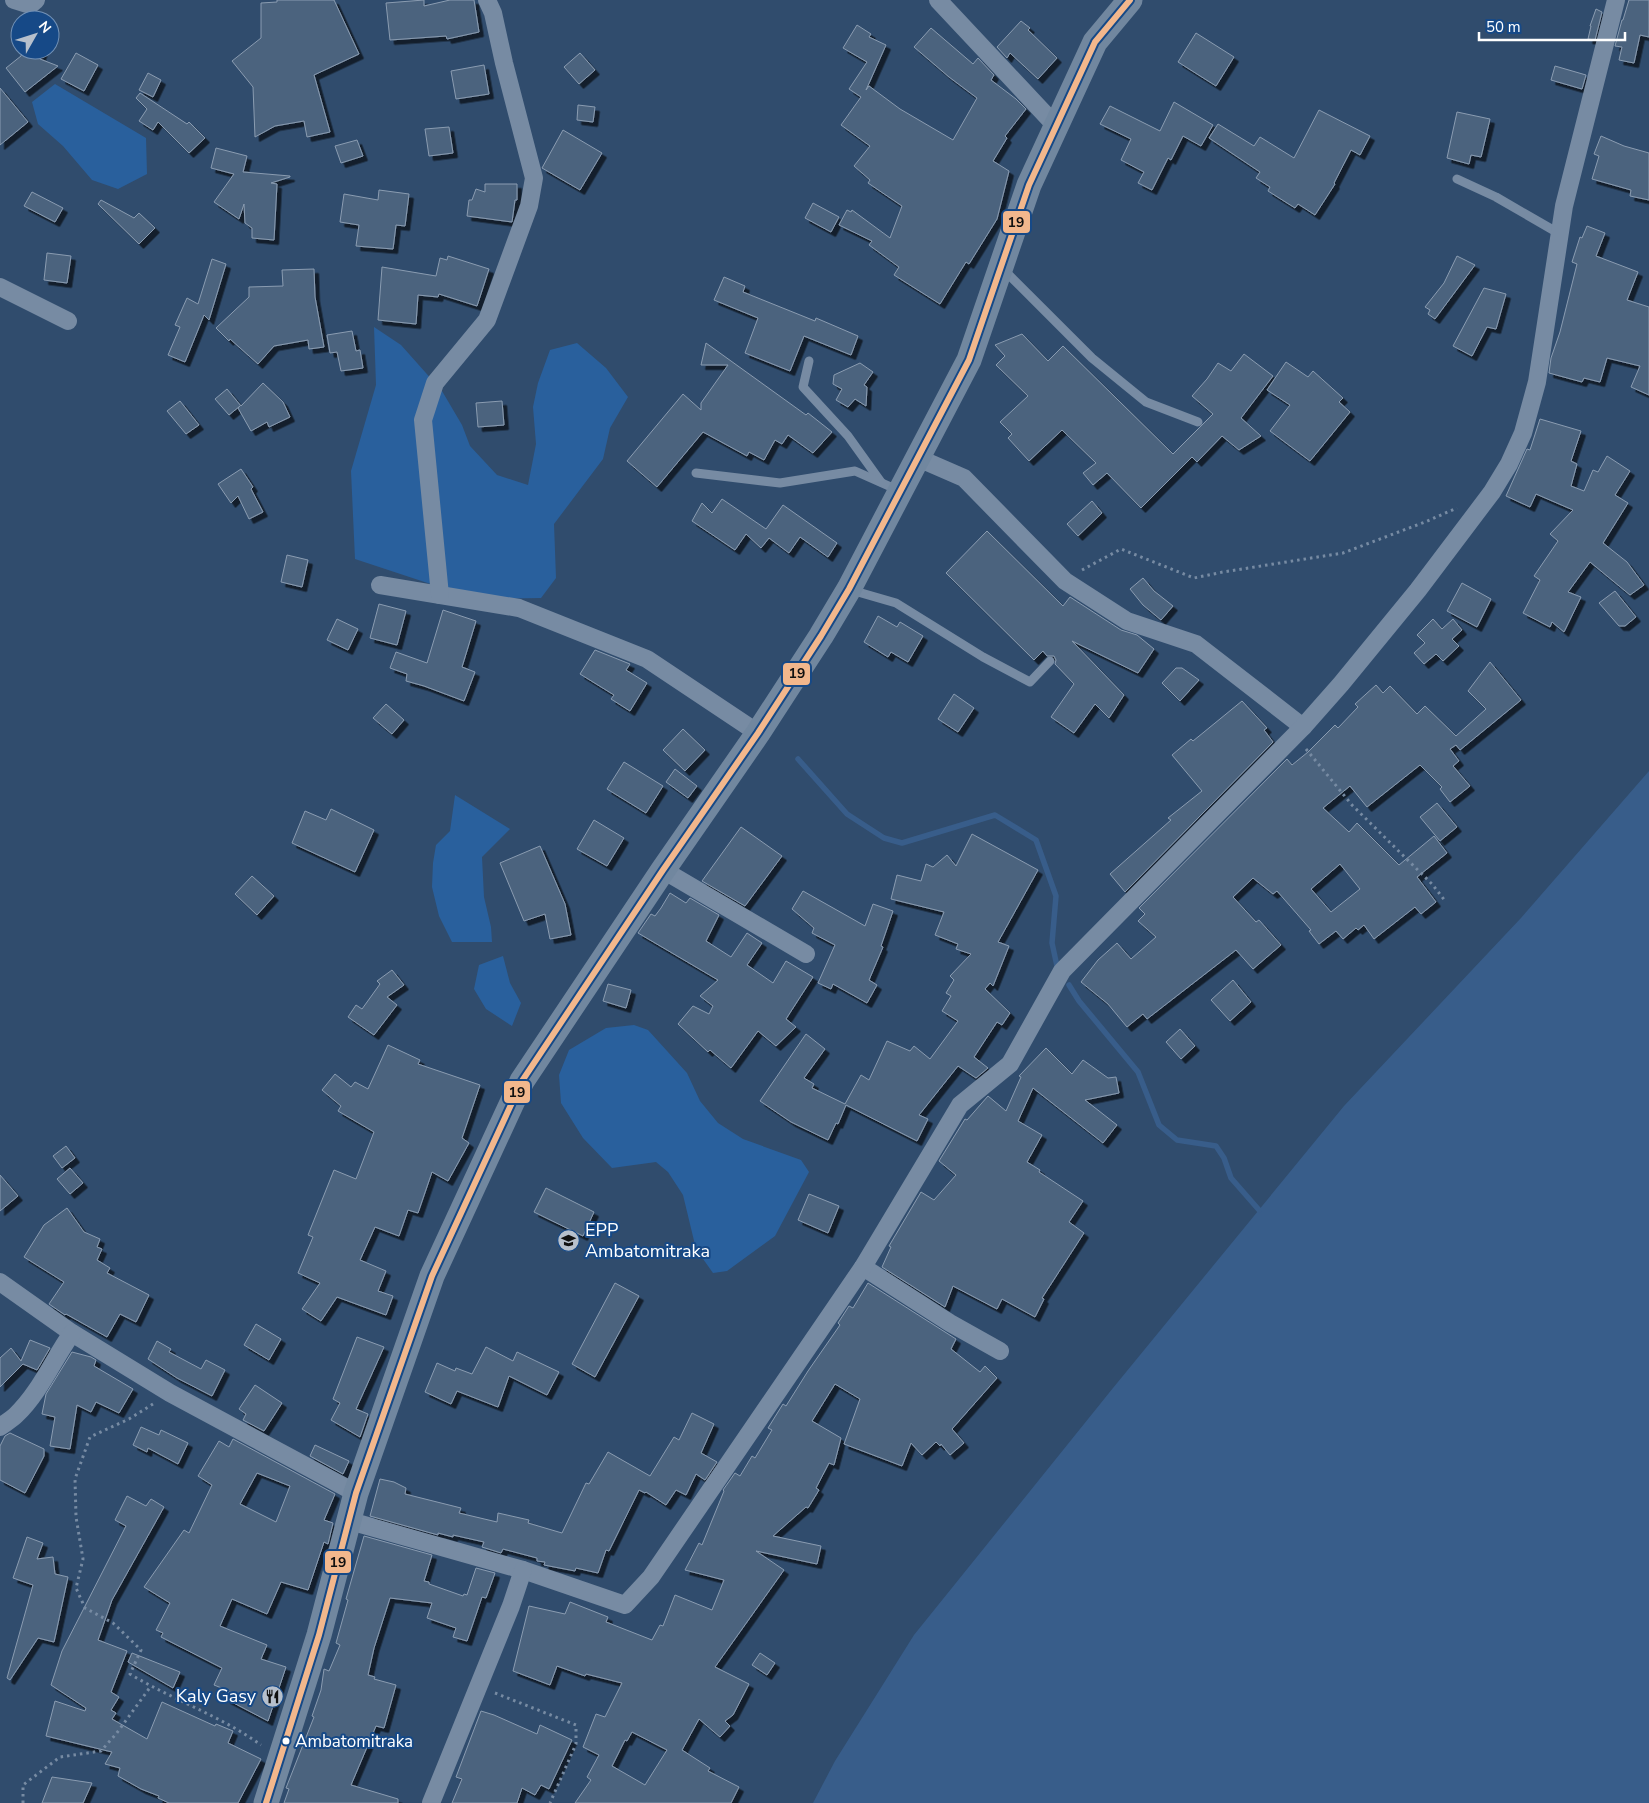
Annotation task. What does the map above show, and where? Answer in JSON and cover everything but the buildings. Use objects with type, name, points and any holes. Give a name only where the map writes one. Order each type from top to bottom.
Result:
[{"type":"main road","points":[[266,1803],[319,1635],[356,1493],[432,1276],[522,1081],[663,870],[758,733],[821,636],[848,589],[891,487],[918,458],[969,360],[1029,185],[1095,42],[1130,0]]},
{"type":"street","points":[[14,0],[30,5],[36,0]]},
{"type":"street","points":[[440,595],[423,420],[435,383],[487,320],[529,206],[534,178],[493,14],[487,0]]},
{"type":"street","points":[[938,0],[1056,126]]},
{"type":"street","points":[[350,1521],[523,1570],[625,1605],[663,1561],[863,1267],[960,1105],[1010,1064],[1062,971],[1299,731],[1341,684],[1418,590],[1492,492],[1509,464],[1524,433],[1537,382],[1564,206],[1616,0]]},
{"type":"street","points":[[0,287],[68,321]]},
{"type":"street","points":[[918,458],[964,478],[1065,581],[1126,621],[1196,644],[1299,731]]},
{"type":"street","points":[[380,584],[519,608],[647,659],[758,733]]},
{"type":"street","points":[[663,870],[806,954]]},
{"type":"street","points":[[863,1267],[950,1323],[1000,1351]]},
{"type":"street","points":[[0,1282],[72,1333],[170,1393],[356,1493]]},
{"type":"street","points":[[0,1427],[16,1416],[37,1390],[56,1355],[72,1333]]},
{"type":"street","points":[[432,1803],[511,1606],[523,1570]]},
{"type":"lane","points":[[1457,179],[1496,197],[1560,234]]},
{"type":"lane","points":[[1001,267],[1092,358],[1146,402],[1198,422]]},
{"type":"lane","points":[[809,361],[804,387],[891,487]]},
{"type":"lane","points":[[696,473],[780,483],[855,471],[891,487]]},
{"type":"lane","points":[[848,589],[896,603],[983,657],[1030,682],[1050,661]]},
{"type":"path","points":[[1065,581],[1121,549],[1194,578],[1343,553],[1425,522],[1458,507]]},
{"type":"path","points":[[1299,731],[1352,805],[1432,884],[1446,902]]},
{"type":"path","points":[[170,1393],[129,1419],[90,1438],[75,1479],[76,1517],[83,1559],[76,1588],[86,1608],[113,1623],[141,1650],[130,1674],[243,1734],[280,1759]]},
{"type":"path","points":[[22,1803],[23,1785],[60,1757],[101,1751],[116,1734],[150,1686]]},
{"type":"path","points":[[478,1686],[576,1725],[576,1744],[550,1803]]},
{"type":"shaded area","points":[[55,84],[146,138],[147,174],[118,189],[92,180],[63,146],[38,124],[32,102]]},
{"type":"shaded area","points":[[374,327],[401,345],[442,391],[462,425],[470,446],[497,475],[528,485],[536,444],[533,407],[538,383],[550,350],[577,343],[606,368],[628,397],[610,428],[603,459],[554,524],[556,578],[541,598],[476,599],[355,559],[351,471],[376,385]]},
{"type":"shaded area","points":[[1649,771],[1649,1803],[813,1803],[835,1761],[914,1635],[1113,1388],[1344,1106],[1521,918]]},
{"type":"shaded area","points":[[455,795],[510,829],[482,857],[484,897],[491,927],[492,942],[452,942],[439,916],[432,887],[433,863],[436,845],[450,831]]},
{"type":"shaded area","points":[[503,956],[510,983],[521,1003],[512,1026],[486,1009],[474,989],[479,965]]},
{"type":"shaded area","points":[[634,1025],[648,1030],[687,1073],[700,1101],[718,1123],[743,1139],[801,1160],[809,1172],[775,1236],[727,1271],[713,1273],[696,1249],[683,1195],[668,1172],[656,1162],[612,1168],[583,1138],[561,1103],[559,1075],[569,1050],[606,1028]]},
{"type":"waterway","points":[[798,759],[847,814],[884,838],[902,843],[995,815],[1036,840],[1056,896],[1052,943],[1057,966]]},
{"type":"waterway","points":[[1069,985],[1079,1001],[1138,1072],[1159,1125],[1177,1140],[1216,1146],[1224,1158],[1231,1178],[1259,1210]]},
{"type":"transit line","name":"19","points":[[266,1803],[319,1635],[356,1493],[432,1276],[522,1081],[663,870],[758,733],[849,589],[969,360],[1029,185],[1095,42],[1130,0]]},
{"type":"place","name":"EPP Ambatomitraka","points":[[569,1240]]},
{"type":"place","name":"Kaly Gasy","points":[[272,1696]]},
{"type":"place","name":"Ambatomitraka","points":[[286,1741]]}]
